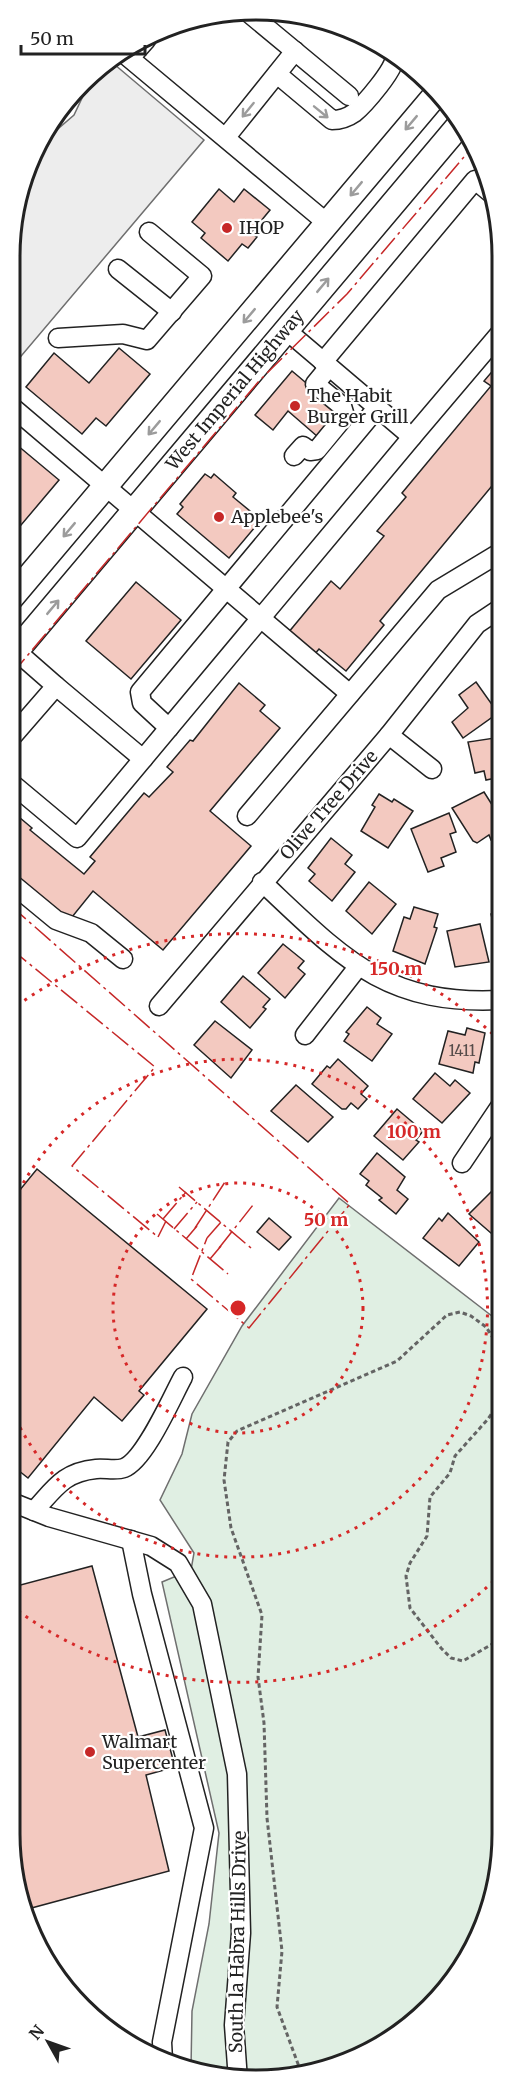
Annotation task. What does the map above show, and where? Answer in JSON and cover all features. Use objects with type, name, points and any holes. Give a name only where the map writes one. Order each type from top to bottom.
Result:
[{"type":"main road","name":"West Imperial Highway","points":[[20,587],[432,98]]},
{"type":"main road","name":"West Imperial Highway","points":[[20,646],[455,129]]},
{"type":"street","points":[[265,20],[295,51],[349,96]]},
{"type":"street","points":[[226,137],[295,51]]},
{"type":"street","points":[[128,57],[327,223]]},
{"type":"street","points":[[277,74],[332,120],[342,119],[354,113],[394,64]]},
{"type":"street","points":[[294,456],[303,446],[310,451],[317,450],[345,416],[342,406],[315,384],[326,364],[476,180],[481,185]]},
{"type":"street","points":[[58,338],[123,334],[147,340],[172,312],[202,276],[149,232]]},
{"type":"street","points":[[118,269],[172,312]]},
{"type":"street","points":[[286,330],[412,437]]},
{"type":"street","points":[[20,790],[76,837],[492,344]]},
{"type":"street","points":[[169,728],[142,703],[140,692],[377,408]]},
{"type":"street","points":[[20,413],[107,485],[350,694]]},
{"type":"street","points":[[247,816],[438,590],[492,557]]},
{"type":"street","name":"Olive Tree Drive","points":[[159,1006],[389,735],[477,624],[492,614]]},
{"type":"street","points":[[20,659],[56,686],[143,759]]},
{"type":"street","points":[[20,728],[56,686]]},
{"type":"street","points":[[389,735],[432,769]]},
{"type":"street","points":[[262,882],[358,968],[414,993],[467,1002],[492,1001]]},
{"type":"street","points":[[20,890],[56,920],[91,933],[123,959]]},
{"type":"street","points":[[305,1035],[358,968]]},
{"type":"street","points":[[462,1162],[492,1118]]},
{"type":"street","points":[[34,1511],[64,1478],[73,1473],[97,1469],[122,1469],[130,1464],[140,1453],[183,1377]]},
{"type":"street","name":"South la Habra Hills Drive","points":[[20,1505],[151,1546],[178,1563],[202,1604],[237,1774],[241,1934],[234,2025],[237,2070]]},
{"type":"street","points":[[131,1540],[142,1594],[204,1828],[162,2042],[162,2051]]},
{"type":"path","points":[[299,2066],[277,2007],[282,1952],[267,1818],[264,1723],[258,1677],[262,1615],[231,1528],[224,1480],[228,1442],[237,1431],[397,1361],[447,1316],[460,1312],[471,1316],[486,1327],[492,1336]]},
{"type":"path","points":[[492,1413],[455,1456],[450,1473],[430,1497],[427,1536],[410,1563],[406,1576],[410,1608],[451,1658],[463,1662],[492,1644]]},
{"type":"green space","points":[[339,1198],[492,1316],[492,1849],[488,1880],[480,1910],[468,1939],[444,1978],[400,2022],[361,2046],[332,2058],[302,2066],[271,2070],[241,2070],[191,2061],[192,2011],[209,1924],[219,1833],[162,1582],[191,1570],[194,1553],[160,1500],[182,1454],[192,1414],[242,1326]]},
{"type":"shaded area","points":[[116,65],[204,140],[20,357],[20,241],[24,210],[32,180],[44,151],[55,131],[74,115],[84,94]]},
{"type":"building","name":"IHOP","points":[[219,189],[234,202],[244,189],[270,210],[251,233],[257,237],[248,248],[242,244],[228,261],[201,238],[205,233],[192,222]]},
{"type":"building","points":[[119,348],[150,374],[106,426],[96,418],[82,434],[26,387],[54,353],[89,383]]},
{"type":"building","name":"The Habit Burger Grill","points":[[292,371],[324,398],[321,401],[337,414],[318,437],[288,411],[273,430],[255,415]]},
{"type":"building","points":[[492,372],[492,486],[380,621],[384,625],[346,671],[319,649],[314,655],[288,633],[331,581],[340,589],[384,536],[377,531],[406,497],[402,493],[491,386],[484,381]]},
{"type":"building","points":[[20,448],[59,480],[20,526]]},
{"type":"building","name":"Applebee's","points":[[205,474],[211,478],[214,474],[236,493],[233,497],[261,520],[229,558],[177,514],[183,507],[180,504]]},
{"type":"building","points":[[136,582],[181,620],[131,679],[86,641]]},
{"type":"building","points":[[476,682],[492,705],[492,717],[463,738],[452,722],[468,708],[459,695]]},
{"type":"building","points":[[239,683],[265,705],[260,711],[280,728],[210,811],[251,846],[163,950],[93,891],[68,922],[20,881],[20,818],[32,828],[30,830],[84,874],[95,861],[90,857],[144,793],[149,797],[173,772],[167,767],[190,740],[193,741]]},
{"type":"building","points":[[492,738],[492,779],[486,780],[484,771],[475,773],[468,742]]},
{"type":"building","points":[[484,792],[492,805],[492,840],[489,835],[477,843],[473,841],[452,808]]},
{"type":"building","points":[[379,794],[392,802],[394,799],[413,811],[388,848],[361,831],[375,807],[372,805]]},
{"type":"building","points":[[449,813],[456,832],[450,834],[456,852],[441,858],[444,866],[428,872],[411,829]]},
{"type":"building","points":[[331,838],[352,855],[345,864],[355,872],[332,901],[309,881],[315,874],[308,868]]},
{"type":"building","points":[[369,882],[396,904],[372,934],[346,911]]},
{"type":"building","points":[[414,907],[438,914],[434,927],[437,928],[425,964],[393,951],[404,917],[410,919]]},
{"type":"building","points":[[480,924],[489,962],[455,967],[447,931]]},
{"type":"building","points":[[283,944],[304,961],[298,968],[305,974],[285,998],[258,973]]},
{"type":"building","points":[[243,976],[270,999],[263,1007],[266,1009],[250,1028],[221,1002]]},
{"type":"building","points":[[367,1007],[381,1018],[377,1024],[392,1034],[372,1061],[344,1041],[349,1034],[346,1032]]},
{"type":"building","points":[[215,1021],[252,1050],[231,1078],[194,1045]]},
{"type":"building","points":[[467,1028],[485,1033],[479,1063],[475,1062],[473,1073],[439,1064],[448,1031],[465,1035]]},
{"type":"building","points":[[338,1059],[368,1086],[361,1094],[367,1099],[358,1109],[351,1103],[346,1109],[342,1109],[312,1084],[327,1066],[330,1068]]},
{"type":"building","points":[[435,1073],[450,1086],[455,1080],[470,1093],[442,1123],[413,1099]]},
{"type":"building","points":[[296,1085],[333,1117],[308,1142],[271,1111]]},
{"type":"building","points":[[397,1109],[423,1131],[416,1140],[419,1142],[403,1160],[374,1136]]},
{"type":"building","points":[[377,1153],[405,1177],[397,1190],[408,1199],[396,1214],[379,1200],[382,1198],[366,1185],[369,1181],[360,1174]]},
{"type":"building","points":[[37,1169],[207,1309],[139,1391],[144,1395],[122,1421],[94,1397],[28,1478],[20,1472],[20,1190]]},
{"type":"building","points":[[492,1191],[492,1234],[469,1214]]},
{"type":"building","points":[[448,1213],[479,1242],[459,1266],[423,1238],[439,1218],[442,1221]]},
{"type":"building","points":[[269,1218],[291,1237],[279,1250],[257,1232]]},
{"type":"building","name":"Walmart Supercenter","points":[[92,1566],[138,1737],[165,1730],[175,1767],[146,1775],[169,1871],[31,1908],[24,1880],[20,1849],[20,1585]]},
{"type":"power","points":[[20,664],[259,381],[347,294],[468,152]]},
{"type":"power","points":[[20,914],[350,1204],[249,1328],[191,1279],[207,1238]]},
{"type":"power","points":[[20,956],[155,1067],[72,1166],[158,1237]]},
{"type":"power","points":[[195,1228],[225,1182]]},
{"type":"power","points":[[179,1187],[251,1248]]},
{"type":"power","points":[[163,1219],[186,1192]]},
{"type":"power","points":[[174,1229],[197,1202]]},
{"type":"power","points":[[219,1248],[253,1205]]},
{"type":"power","points":[[157,1214],[228,1274]]},
{"type":"power","points":[[158,1237],[166,1221]]},
{"type":"power","points":[[207,1238],[221,1222]]},
{"type":"power","points":[[186,1239],[197,1226]]},
{"type":"power","points":[[210,1259],[221,1246]]},
{"type":"place","name":"IHOP","points":[[227,228]]},
{"type":"place","name":"The Habit Burger Grill","points":[[295,406]]},
{"type":"place","name":"Applebee's","points":[[219,517]]},
{"type":"place","name":"Walmart Supercenter","points":[[90,1752]]}]
